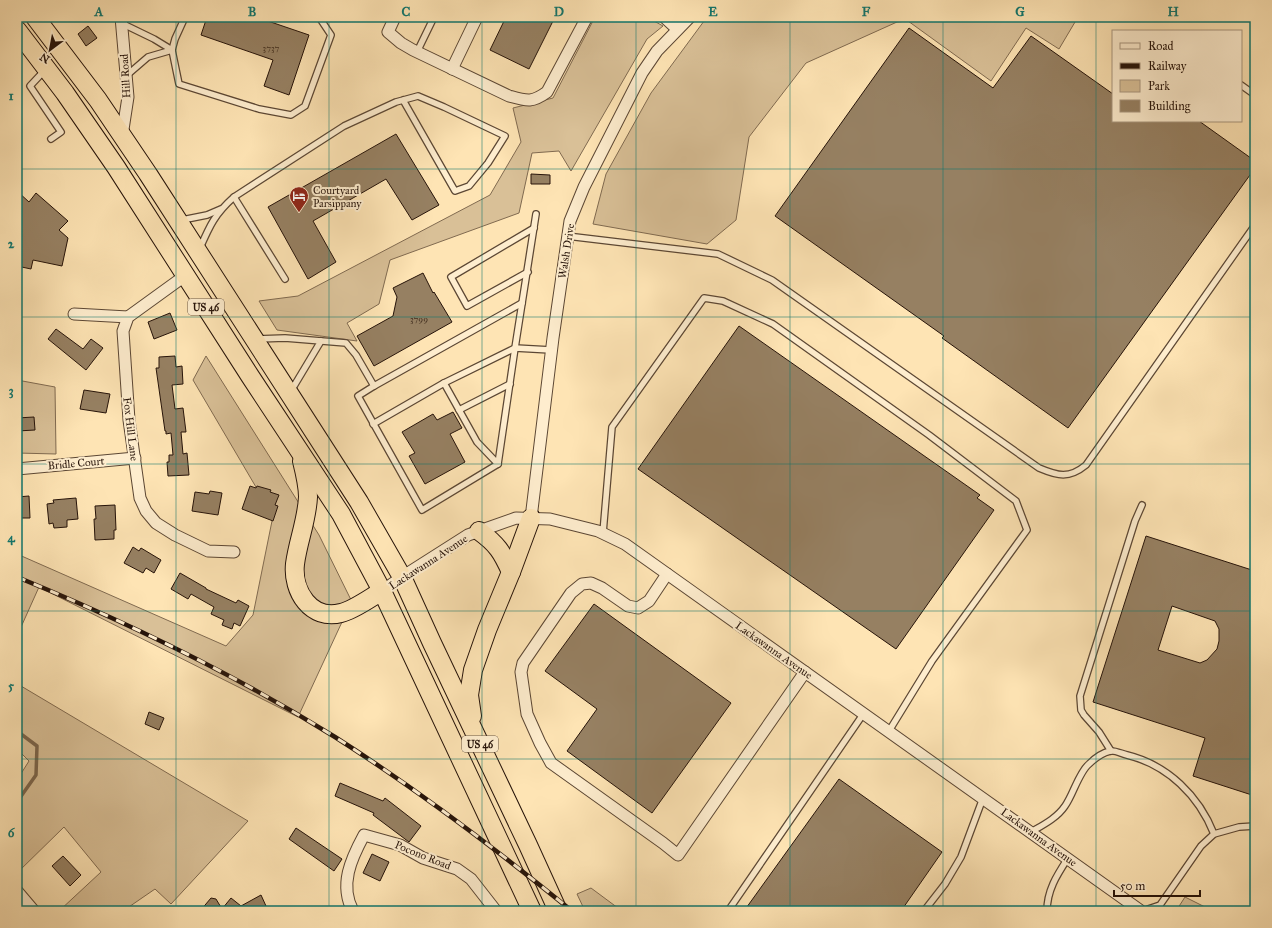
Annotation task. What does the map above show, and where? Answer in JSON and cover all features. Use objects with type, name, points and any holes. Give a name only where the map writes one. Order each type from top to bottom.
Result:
[{"type":"highway","name":"US 46","points":[[35,17],[98,100],[179,221],[359,502],[402,577],[558,911]]},
{"type":"highway","name":"US 46","points":[[17,30],[23,48],[46,68],[65,93],[116,168],[341,514],[382,591],[532,911]]},
{"type":"highway","points":[[300,452],[307,480],[308,497],[306,514],[295,564],[294,578],[297,590],[310,606],[324,613],[332,614],[342,613],[382,591]]},
{"type":"highway","points":[[475,735],[469,695],[473,670],[531,518]]},
{"type":"highway","points":[[479,531],[492,540],[500,550],[511,572]]},
{"type":"street","points":[[395,17],[388,32],[401,42],[417,52],[509,96],[526,100],[537,99],[548,92],[587,17]]},
{"type":"street","points":[[452,69],[477,17]]},
{"type":"street","points":[[664,17],[677,29]]},
{"type":"street","name":"Walsh Drive","points":[[531,518],[570,221],[584,187],[639,79],[657,51],[690,17]]},
{"type":"street","name":"Hill Road","points":[[121,20],[128,97],[122,136]]},
{"type":"street","points":[[74,314],[128,317],[186,275]]},
{"type":"street","name":"Fox Hill Lane","points":[[128,317],[123,331],[123,345],[129,420],[140,498],[146,511],[156,523],[175,535],[208,551],[234,552]]},
{"type":"street","name":"Bridle Court","points":[[17,469],[135,458]]},
{"type":"street","name":"Lackawanna Avenue","points":[[382,591],[468,535],[516,518],[550,519],[603,534],[625,544],[1142,911]]},
{"type":"street","points":[[667,574],[649,600],[638,608],[628,606],[602,588],[591,583],[582,584],[571,593],[523,663],[522,672],[527,714],[540,743],[551,762],[678,855],[805,672]]},
{"type":"street","name":"Pocono Road","points":[[353,911],[347,888],[348,871],[353,855],[364,835],[400,845],[423,858],[457,869],[471,879],[496,911]]},
{"type":"street","points":[[17,891],[34,911]]},
{"type":"lane","points":[[185,17],[175,39],[172,50],[179,84],[259,109],[292,115],[305,106],[331,35],[319,17]]},
{"type":"lane","points":[[417,52],[434,17]]},
{"type":"lane","points":[[121,20],[172,50]]},
{"type":"lane","points":[[126,76],[148,57],[172,50]]},
{"type":"lane","points":[[46,68],[30,86],[61,132],[51,139]]},
{"type":"lane","points":[[1242,86],[1255,95]]},
{"type":"lane","points":[[179,221],[207,215],[221,208],[234,197],[344,126],[396,102],[403,100],[418,96],[505,136],[488,163],[469,186],[455,191],[403,100]]},
{"type":"lane","points":[[234,197],[285,280]]},
{"type":"lane","points":[[199,252],[210,225],[221,208]]},
{"type":"lane","points":[[498,464],[536,214]]},
{"type":"lane","points":[[568,236],[718,254],[746,267],[772,280],[1039,468],[1055,475],[1078,472],[1086,465],[1255,225]]},
{"type":"lane","points":[[528,272],[467,306],[451,276],[534,228]]},
{"type":"lane","points":[[603,534],[612,427],[704,298],[723,301],[773,324],[929,435],[1016,501],[1028,530],[932,662],[889,731]]},
{"type":"lane","points":[[498,464],[422,510],[358,396],[522,303]]},
{"type":"lane","points":[[255,339],[285,338],[346,343],[356,355],[374,386]]},
{"type":"lane","points":[[290,393],[320,341]]},
{"type":"lane","points":[[373,424],[444,383],[515,348],[552,350]]},
{"type":"lane","points":[[444,383],[476,442],[498,464]]},
{"type":"lane","points":[[459,410],[510,384]]},
{"type":"lane","points":[[1111,751],[1099,732],[1080,710],[1080,696],[1135,521],[1142,505]]},
{"type":"lane","points":[[728,911],[864,714]]},
{"type":"lane","points":[[1031,832],[1056,816],[1065,807],[1087,765],[1102,754],[1111,751],[1138,758],[1172,776],[1192,796],[1207,818],[1214,834]]},
{"type":"lane","points":[[924,911],[945,884],[962,857],[983,798]]},
{"type":"lane","points":[[1142,911],[1160,905],[1201,846],[1214,834],[1239,827],[1255,826]]},
{"type":"lane","points":[[1047,911],[1048,897],[1052,884],[1068,858]]},
{"type":"green space","points":[[595,17],[647,17],[663,26],[647,39],[571,171],[559,151],[532,153],[519,213],[390,260],[379,304],[347,323],[357,341],[277,330],[259,301],[298,296],[490,195],[521,142],[513,108],[553,98]]},
{"type":"green space","points":[[707,17],[1078,17],[1059,49],[1026,28],[991,81],[908,21],[897,22],[806,63],[749,137],[736,220],[707,244],[593,224],[606,174],[651,93]]},
{"type":"green space","points":[[206,356],[319,535],[355,608],[348,609],[298,717],[39,587],[17,636],[17,554],[226,646],[253,615],[273,516],[193,380]]},
{"type":"green space","points":[[17,380],[55,387],[56,454],[17,453]]},
{"type":"green space","points":[[17,677],[21,686],[248,821],[171,904],[155,889],[123,911],[59,911],[101,872],[64,827],[17,873],[17,780],[29,761],[17,749]]},
{"type":"green space","points":[[591,888],[622,911],[585,911],[577,894]]},
{"type":"green space","points":[[1185,897],[1213,911],[1176,911]]},
{"type":"building","points":[[207,17],[256,17],[309,35],[289,95],[264,86],[273,60],[201,35]]},
{"type":"building","points":[[506,17],[555,17],[529,69],[490,50]]},
{"type":"building","points":[[88,26],[97,38],[86,46],[78,34]]},
{"type":"building","points":[[909,28],[993,88],[1031,36],[1112,93],[1112,122],[1200,122],[1255,161],[1255,168],[1068,428],[942,338],[944,336],[775,216]]},
{"type":"building","name":"Courtyard Parsippany","points":[[396,134],[439,205],[412,220],[386,179],[313,221],[336,262],[308,279],[268,207]]},
{"type":"building","points":[[531,174],[550,175],[550,184],[531,184]]},
{"type":"building","points":[[17,191],[29,202],[36,193],[68,221],[59,230],[68,238],[62,266],[33,260],[31,269],[17,266]]},
{"type":"building","points":[[423,273],[433,293],[434,292],[452,322],[374,366],[357,336],[393,316],[397,297],[393,288]]},
{"type":"building","points":[[170,313],[177,330],[154,339],[148,322]]},
{"type":"building","points":[[739,326],[980,495],[977,498],[994,510],[896,649],[638,469]]},
{"type":"building","points":[[56,329],[83,349],[91,339],[103,348],[86,370],[48,339]]},
{"type":"building","points":[[175,356],[176,367],[182,366],[183,384],[172,385],[175,409],[183,408],[186,432],[181,432],[183,454],[187,453],[189,475],[168,476],[167,462],[169,462],[169,455],[173,455],[171,433],[166,434],[165,431],[156,368],[159,368],[159,357]]},
{"type":"building","points":[[84,390],[110,394],[106,413],[80,409]]},
{"type":"building","points":[[453,412],[462,428],[450,434],[465,462],[425,484],[409,456],[415,453],[402,432],[433,414],[437,420]]},
{"type":"building","points":[[34,417],[35,430],[17,431],[17,418]]},
{"type":"building","points":[[250,486],[256,488],[257,486],[271,490],[270,492],[279,495],[275,505],[278,506],[273,521],[242,509]]},
{"type":"building","points":[[210,491],[222,493],[218,515],[192,511],[195,492],[209,494]]},
{"type":"building","points":[[29,496],[30,518],[17,517],[17,497]]},
{"type":"building","points":[[76,498],[78,519],[67,520],[67,527],[54,528],[53,523],[49,524],[47,504],[54,503],[53,500]]},
{"type":"building","points":[[115,505],[116,530],[114,530],[114,539],[95,540],[95,506]]},
{"type":"building","points":[[1146,536],[1255,571],[1255,796],[1193,776],[1205,738],[1093,702]],"holes":[[[1172,606],[1215,621],[1219,629],[1219,641],[1217,649],[1207,660],[1200,663],[1158,650]]]},
{"type":"building","points":[[133,547],[139,551],[141,548],[161,560],[154,573],[146,568],[143,573],[124,563]]},
{"type":"building","points":[[180,573],[206,589],[236,603],[238,600],[249,606],[240,626],[234,623],[232,629],[222,625],[224,620],[211,614],[214,607],[191,594],[188,599],[171,589]]},
{"type":"building","points":[[594,604],[731,703],[652,813],[567,751],[597,709],[545,671]]},
{"type":"building","points":[[149,712],[164,718],[159,730],[145,724]]},
{"type":"building","points":[[839,779],[942,852],[901,911],[744,911]]},
{"type":"building","points":[[340,783],[383,801],[385,798],[421,826],[409,842],[373,815],[374,813],[335,796]]},
{"type":"building","points":[[296,828],[342,859],[334,871],[289,839]]},
{"type":"building","points":[[372,854],[389,862],[380,881],[363,873]]},
{"type":"building","points":[[63,856],[81,875],[70,886],[52,866]]},
{"type":"building","points":[[261,895],[266,906],[257,911],[200,911],[211,898],[216,899],[222,909],[231,898],[241,906]]},
{"type":"waterway","points":[[17,731],[37,746],[36,775],[17,802]]},
{"type":"railway","points":[[17,577],[99,612],[179,650],[297,714],[366,757],[426,799],[515,865],[572,911]]},
{"type":"place","name":"Courtyard Parsippany","points":[[299,213]]}]
